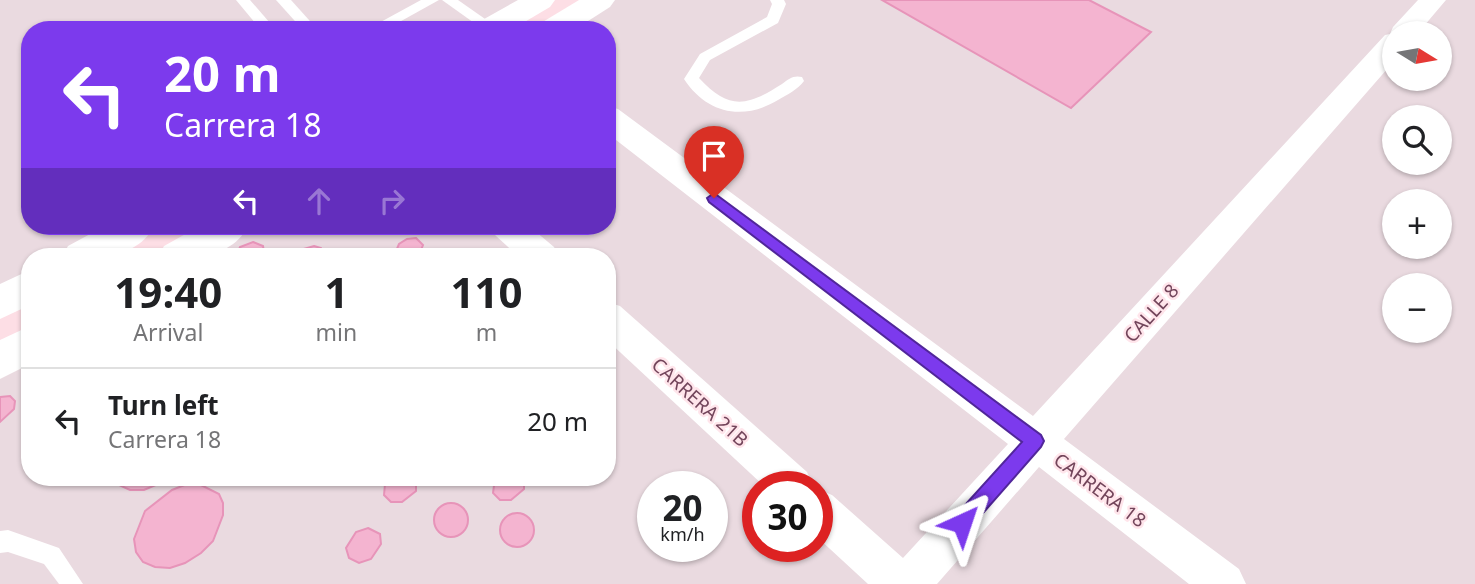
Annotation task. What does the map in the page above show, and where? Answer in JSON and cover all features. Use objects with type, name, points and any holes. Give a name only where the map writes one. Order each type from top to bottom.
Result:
[{"type":"main road","points":[[505,21],[540,0]]},
{"type":"main road","points":[[566,21],[600,0]]},
{"type":"main road","points":[[97,248],[120,235]]},
{"type":"main road","points":[[192,248],[215,235]]},
{"type":"main road","points":[[0,303],[21,291]]},
{"type":"main road","points":[[0,361],[21,349]]},
{"type":"street","points":[[1414,21],[1433,0]]},
{"type":"street","name":"CALLE 8","points":[[908,584],[1382,56]]},
{"type":"street","name":"CARRERA 18","points":[[616,124],[1224,584]]},
{"type":"street","points":[[517,235],[532,248]]},
{"type":"street","name":"CARRERA 21B","points":[[616,325],[776,471]]},
{"type":"street","points":[[833,523],[900,584]]},
{"type":"lane","points":[[243,0],[261,21]]},
{"type":"lane","points":[[283,0],[303,21]]},
{"type":"lane","points":[[391,21],[432,0]]},
{"type":"lane","points":[[449,0],[479,21]]},
{"type":"lane","points":[[777,0],[779,4],[773,20],[705,57],[691,79],[708,100],[736,109],[764,103],[797,81]]},
{"type":"lane","points":[[0,542],[8,541],[51,556],[72,584]]},
{"type":"shaded area","points":[[0,0],[540,0],[504,21],[21,21],[21,235],[120,235],[97,248],[21,248],[21,291],[0,303]]},
{"type":"shaded area","points":[[600,0],[1475,0],[1475,584],[0,584],[0,361],[21,348],[21,486],[616,486],[616,248],[192,248],[215,235],[616,235],[616,21],[566,21]]},
{"type":"building","points":[[882,0],[1089,0],[1151,32],[1071,108]]},
{"type":"building","points":[[416,238],[423,245],[422,248],[397,248],[407,239]]},
{"type":"building","points":[[253,242],[263,248],[240,248]]},
{"type":"building","points":[[10,396],[15,401],[14,409],[0,422],[0,397]]},
{"type":"building","points":[[121,486],[153,486],[144,490],[130,490]]},
{"type":"building","points":[[182,486],[203,486],[219,494],[223,503],[223,515],[213,541],[201,553],[170,568],[155,567],[143,562],[136,552],[134,539],[145,511],[172,490]]},
{"type":"building","points":[[385,486],[416,486],[416,491],[402,502],[391,502],[384,495]]},
{"type":"building","points":[[494,486],[524,486],[511,500],[500,500],[493,493]]},
{"type":"building","points":[[451,503],[463,508],[468,520],[463,532],[451,537],[439,532],[434,520],[439,508]]},
{"type":"building","points":[[517,513],[529,518],[534,530],[529,542],[517,547],[505,542],[500,530],[505,518]]},
{"type":"building","points":[[368,528],[380,534],[381,544],[371,559],[359,563],[349,558],[346,548],[356,532]]},
{"type":"route","points":[[714,198],[1035,441],[962,523]]}]
